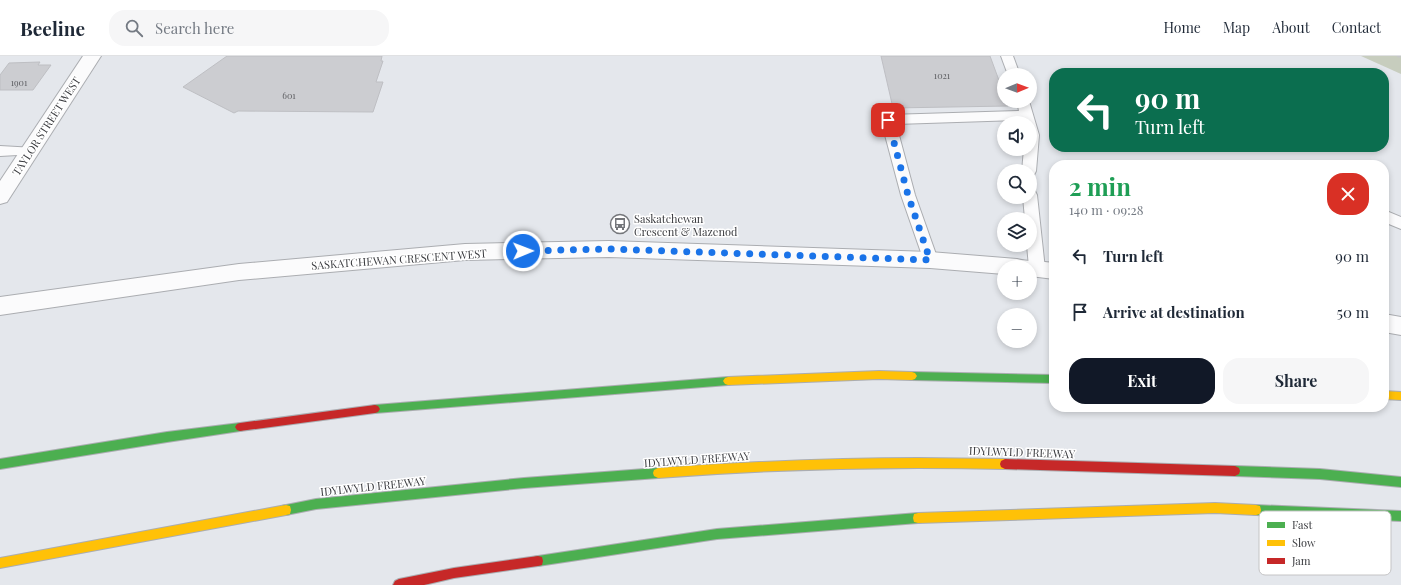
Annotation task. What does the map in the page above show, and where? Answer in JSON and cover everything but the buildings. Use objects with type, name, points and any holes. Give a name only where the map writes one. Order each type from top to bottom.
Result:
[{"type":"highway","points":[[0,464],[166,437],[379,409],[691,382],[879,375],[1049,379]]},
{"type":"highway","points":[[1389,395],[1401,396]]},
{"type":"highway","name":"IDYLWYLD FREEWAY","points":[[0,563],[316,504],[524,483],[736,467],[952,462],[1320,474],[1401,482]]},
{"type":"highway","points":[[399,585],[454,573],[717,534],[945,516],[1215,508],[1285,511]]},
{"type":"highway","points":[[1391,516],[1401,516]]},
{"type":"street","name":"TAYLOR STREET WEST","points":[[0,197],[92,56]]},
{"type":"street","name":"SASKATCHEWAN CRESCENT WEST","points":[[0,306],[240,272],[465,252],[609,249],[930,260],[997,265]]},
{"type":"street","points":[[1389,324],[1401,326]]},
{"type":"lane","points":[[1007,56],[1011,68]]},
{"type":"lane","points":[[930,260],[908,195],[888,120],[997,121]]},
{"type":"lane","points":[[0,151],[30,151]]},
{"type":"lane","points":[[1031,204],[1040,269]]},
{"type":"lane","points":[[1389,218],[1401,223]]},
{"type":"path","points":[[1397,56],[1401,57]]},
{"type":"green space","points":[[1361,56],[1401,56],[1401,74]]},
{"type":"traffic: fast","points":[[912,376],[1049,379]]},
{"type":"traffic: fast","points":[[375,409],[728,381]]},
{"type":"traffic: fast","points":[[0,464],[167,437],[240,427]]},
{"type":"traffic: fast","points":[[1235,471],[1320,474],[1401,482]]},
{"type":"traffic: fast","points":[[286,510],[316,504],[524,483],[658,473]]},
{"type":"traffic: fast","points":[[1256,510],[1280,511]]},
{"type":"traffic: fast","points":[[1391,516],[1401,516]]},
{"type":"traffic: fast","points":[[538,561],[717,534],[918,518]]},
{"type":"traffic: slow","points":[[728,381],[879,375],[912,376]]},
{"type":"traffic: slow","points":[[1389,395],[1401,396]]},
{"type":"traffic: slow","points":[[658,473],[745,467],[832,464],[918,462],[1005,464]]},
{"type":"traffic: slow","points":[[918,518],[1215,508],[1256,510]]},
{"type":"traffic: slow","points":[[0,563],[286,510]]},
{"type":"traffic: jam","points":[[240,427],[375,409]]},
{"type":"traffic: jam","points":[[1005,464],[1235,471]]},
{"type":"traffic: jam","points":[[399,585],[454,573],[538,561]]},
{"type":"place","name":"Saskatchewan Crescent & Mazenod","points":[[620,224]]},
{"type":"route","points":[[523,251],[609,249],[930,260],[908,195],[888,120]]}]
